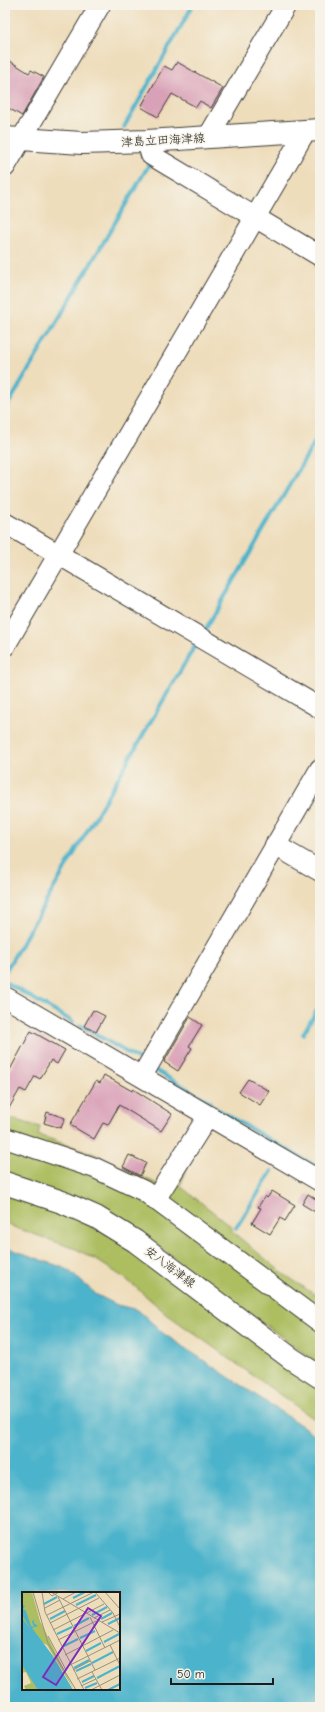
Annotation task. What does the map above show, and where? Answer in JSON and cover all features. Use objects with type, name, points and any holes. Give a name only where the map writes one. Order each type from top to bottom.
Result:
[{"type":"main road","name":"津島立田海津線","points":[[13,138],[82,143],[208,138],[312,131]]},
{"type":"main road","name":"安八海津線","points":[[5,1183],[62,1202],[96,1217],[135,1241],[292,1359],[320,1377]]},
{"type":"street","points":[[5,167],[13,138],[100,5]]},
{"type":"street","points":[[208,138],[286,5]]},
{"type":"street","points":[[5,646],[255,218],[312,131]]},
{"type":"street","points":[[147,141],[151,155],[320,256]]},
{"type":"street","points":[[5,523],[320,708]]},
{"type":"street","points":[[142,1076],[320,769]]},
{"type":"street","points":[[275,845],[320,871]]},
{"type":"street","points":[[5,997],[320,1181]]},
{"type":"street","points":[[155,1200],[208,1116]]},
{"type":"street","points":[[5,1138],[95,1168],[144,1191],[320,1322]]},
{"type":"green space","points":[[5,1117],[40,1127],[38,1135],[92,1153],[157,1184],[157,1191],[5,1133]]},
{"type":"green space","points":[[5,1141],[137,1192],[320,1325],[320,1365],[126,1223],[5,1174]]},
{"type":"green space","points":[[188,1166],[180,1186],[232,1227],[232,1231],[235,1234],[285,1275],[320,1298],[320,1314],[166,1197]]},
{"type":"green space","points":[[5,1193],[69,1216],[110,1235],[320,1386],[320,1423],[168,1315],[126,1279],[98,1261],[76,1249],[5,1224]]},
{"type":"water","points":[[5,1247],[67,1269],[97,1295],[117,1305],[138,1310],[164,1334],[320,1438],[320,1707],[5,1707]]},
{"type":"building","points":[[5,58],[29,73],[31,70],[44,77],[22,116],[5,106]]},
{"type":"building","points":[[177,62],[223,88],[211,108],[200,101],[196,107],[172,94],[158,117],[141,107],[164,66],[172,70]]},
{"type":"building","points":[[93,1010],[105,1016],[96,1032],[84,1026]]},
{"type":"building","points":[[190,1017],[202,1025],[189,1046],[192,1048],[178,1071],[164,1062]]},
{"type":"building","points":[[31,1031],[65,1050],[57,1064],[51,1060],[40,1079],[35,1076],[26,1092],[20,1089],[5,1115],[5,1079]]},
{"type":"building","points":[[104,1075],[132,1091],[133,1089],[172,1114],[161,1131],[119,1105],[108,1125],[103,1123],[94,1139],[70,1125],[96,1081],[100,1083]]},
{"type":"building","points":[[248,1079],[269,1091],[260,1105],[239,1092]]},
{"type":"building","points":[[47,1112],[65,1118],[61,1128],[44,1123]]},
{"type":"building","points":[[129,1155],[146,1163],[140,1176],[123,1167]]},
{"type":"building","points":[[272,1191],[295,1205],[285,1221],[280,1218],[270,1234],[252,1223],[261,1208],[258,1207],[265,1196],[267,1198]]},
{"type":"building","points":[[308,1194],[320,1202],[320,1215],[302,1204]]},
{"type":"waterway","points":[[124,127],[193,5]]},
{"type":"waterway","points":[[316,116],[320,109]]},
{"type":"waterway","points":[[5,410],[150,163]]},
{"type":"waterway","points":[[204,632],[320,433]]},
{"type":"waterway","points":[[5,972],[196,644]]},
{"type":"waterway","points":[[5,982],[73,1022]]},
{"type":"waterway","points":[[303,1034],[320,1005]]},
{"type":"waterway","points":[[80,1025],[143,1062]]},
{"type":"waterway","points":[[153,1069],[210,1102]]},
{"type":"waterway","points":[[215,1108],[320,1169]]},
{"type":"waterway","points":[[236,1228],[272,1171]]}]
